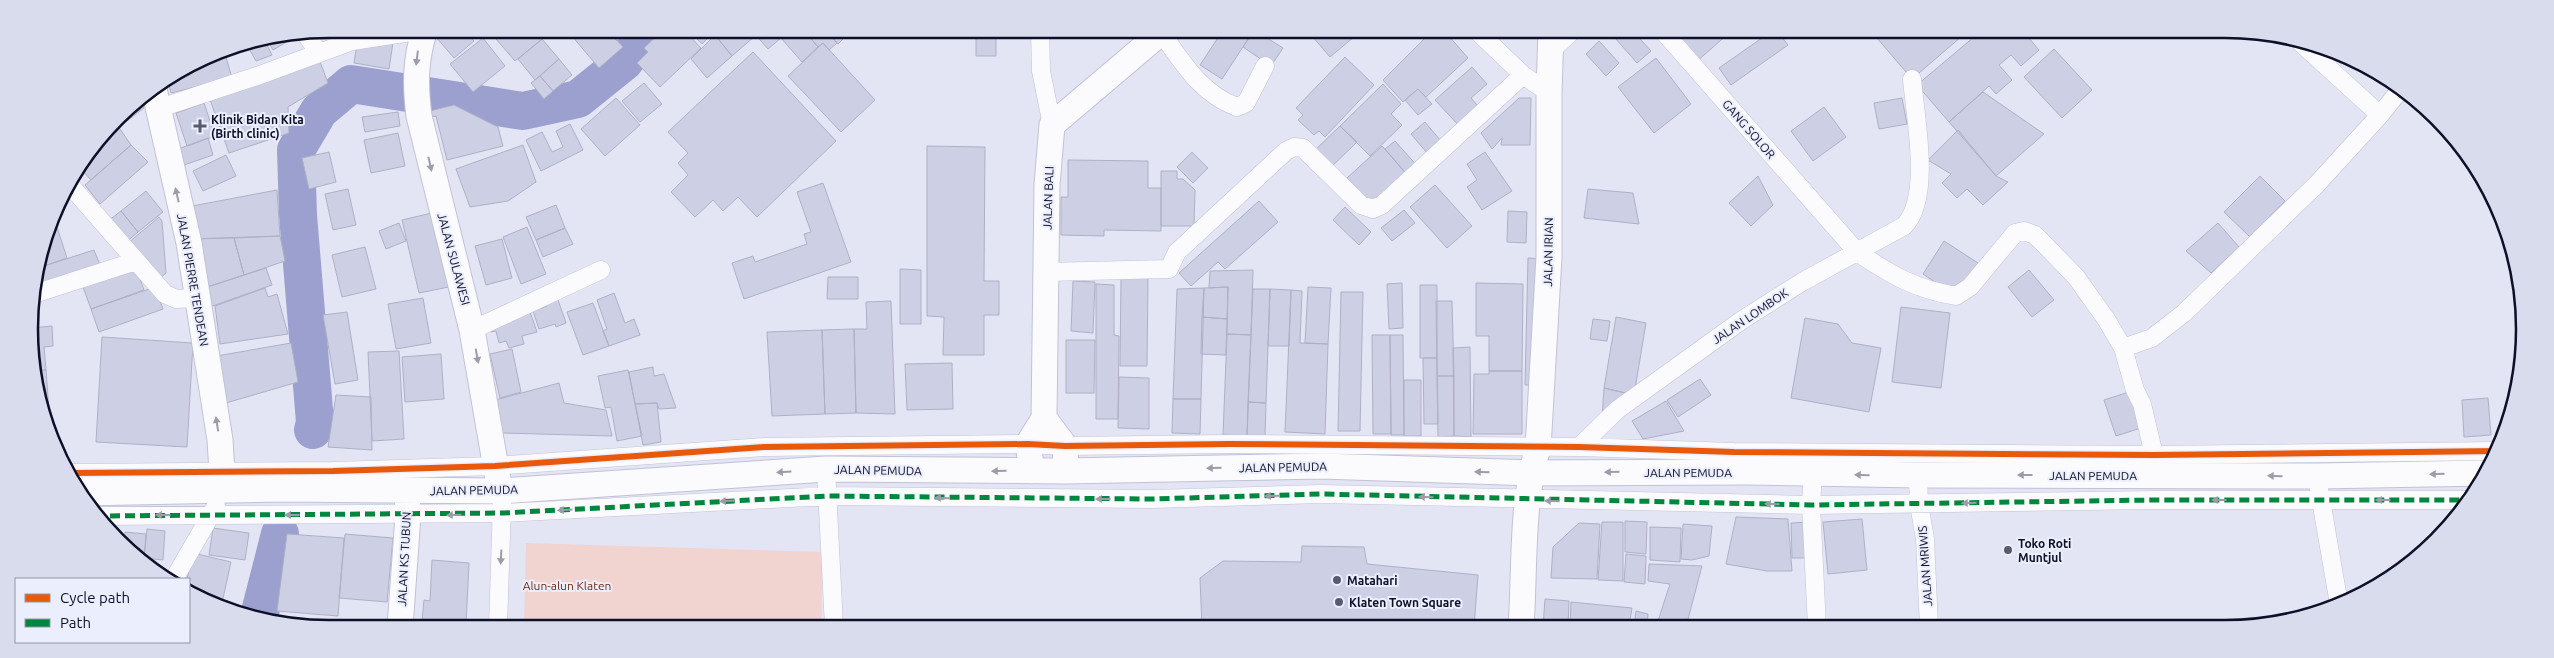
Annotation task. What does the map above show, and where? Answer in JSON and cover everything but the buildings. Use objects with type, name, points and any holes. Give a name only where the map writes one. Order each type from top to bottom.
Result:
[{"type":"main road","name":"JALAN SULAWESI","points":[[422,38],[417,54],[416,87],[419,116],[472,330],[502,502]]},
{"type":"main road","points":[[1052,124],[1155,38]]},
{"type":"main road","name":"JALAN IRIAN","points":[[1521,620],[1527,500],[1530,473],[1538,448],[1549,257],[1549,93],[1551,41]]},
{"type":"main road","name":"JALAN PIERRE TENDEAN","points":[[155,99],[189,243],[220,440],[222,482]]},
{"type":"main road","name":"JALAN BALI","points":[[1044,418],[1047,185],[1052,124]]},
{"type":"main road","points":[[1032,471],[1028,444],[1044,418],[1065,446],[1066,471]]},
{"type":"main road","name":"JALAN PEMUDA","points":[[88,492],[222,482],[331,489],[408,504],[502,502],[826,469],[1066,471],[1321,466],[1530,473],[1713,472],[1745,459],[1813,474],[1918,475],[2154,465],[2319,488],[2478,474]]},
{"type":"main road","name":"JALAN KS TUBUN","points":[[400,620],[408,504]]},
{"type":"street","points":[[308,38],[319,54]]},
{"type":"street","points":[[155,99],[319,54],[352,41],[371,38]]},
{"type":"street","points":[[1040,38],[1041,71],[1052,124]]},
{"type":"street","points":[[1168,38],[1201,85],[1227,103],[1237,107],[1246,103],[1265,66]]},
{"type":"street","points":[[1484,38],[1523,75],[1549,93]]},
{"type":"street","name":"GANG SOLOR","points":[[1670,38],[1854,249],[1895,278],[1927,290],[1956,296],[1970,287],[2015,232],[2024,231],[2035,235],[2076,277],[2106,319],[2123,348],[2134,390],[2142,404],[2154,465]]},
{"type":"street","points":[[2308,50],[2380,116]]},
{"type":"street","points":[[1046,272],[1169,268],[1176,252],[1286,151],[1294,147],[1303,148],[1361,205],[1373,209],[1382,205],[1523,75]]},
{"type":"street","name":"JALAN LOMBOK","points":[[1579,448],[1618,410],[1742,320],[1854,249],[1904,226],[1914,214],[1918,192],[1919,158],[1912,79]]},
{"type":"street","points":[[2123,348],[2152,338],[2184,313],[2316,184],[2380,116],[2397,94]]},
{"type":"street","points":[[74,189],[166,294],[176,299],[198,298]]},
{"type":"street","points":[[40,292],[136,261]]},
{"type":"street","points":[[472,330],[601,270]]},
{"type":"street","points":[[76,473],[222,482],[495,466],[764,447],[1028,444],[1065,446],[1229,444],[1579,448],[1745,459],[2154,465],[2489,451]]},
{"type":"street","points":[[826,469],[834,620]]},
{"type":"street","points":[[1813,474],[1811,505],[1817,620]]},
{"type":"street","name":"JALAN MRIWIS","points":[[1918,475],[1919,504],[1925,540],[1929,620]]},
{"type":"street","points":[[176,576],[212,515],[222,482]]},
{"type":"street","points":[[498,620],[502,502],[828,496],[1152,499],[1321,494],[1811,505],[1919,504],[2319,488],[2461,499]]},
{"type":"street","points":[[2319,488],[2338,598]]},
{"type":"street","points":[[106,516],[212,515],[408,504]]},
{"type":"green space","name":"Alun-alun Klaten","points":[[526,543],[823,552],[821,620],[524,620]]},
{"type":"waterway","points":[[313,430],[315,422],[298,215],[296,150],[319,111],[351,84],[523,111],[578,99],[624,62],[641,38]]},
{"type":"waterway","points":[[260,612],[280,534]]},
{"type":"marked path","points":[[106,516],[503,513],[828,496],[1152,499],[1321,494],[1811,505],[2154,500],[2460,500]]},
{"type":"cycle path","points":[[76,473],[333,471],[495,466],[764,447],[1028,444],[1065,446],[1229,444],[1579,447],[1734,452],[2154,455],[2489,451]]},
{"type":"place","name":"Klinik Bidan Kita (Birth clinic)","points":[[200,126]]},
{"type":"place","name":"Toko Roti Muntjul","points":[[2008,550]]},
{"type":"place","name":"Matahari","points":[[1337,580]]},
{"type":"place","name":"Klaten Town Square","points":[[1339,602]]}]
